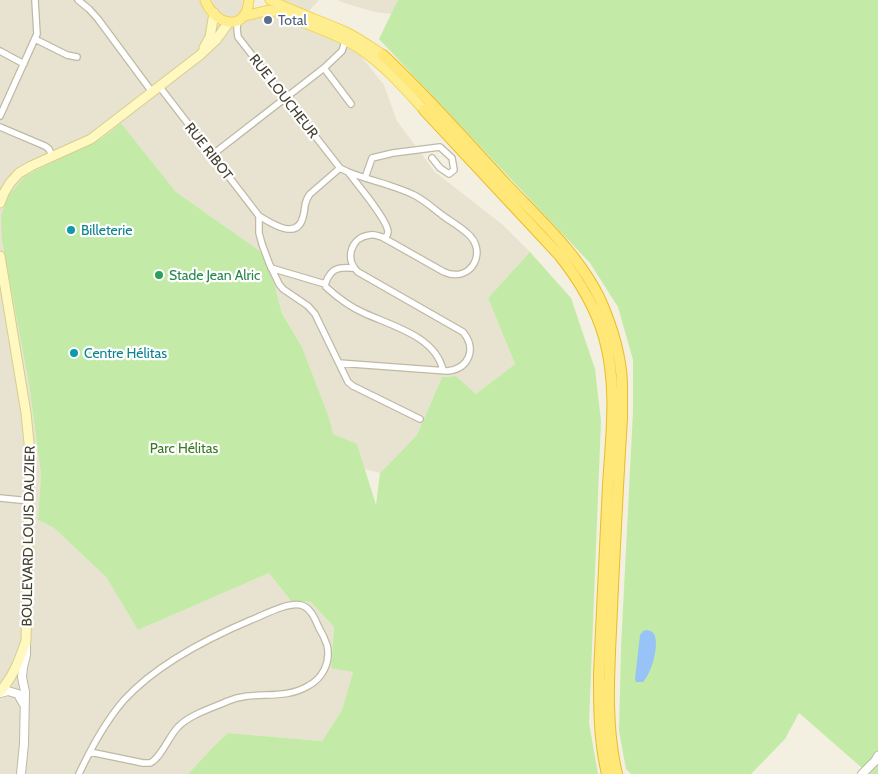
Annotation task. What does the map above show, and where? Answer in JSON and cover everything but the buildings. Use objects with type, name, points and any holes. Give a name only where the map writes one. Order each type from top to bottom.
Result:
[{"type":"highway","points":[[383,55],[431,103],[566,248],[591,283],[607,315],[614,335],[622,383],[609,670],[609,724],[617,774]]},
{"type":"highway","points":[[424,110],[571,270],[592,304],[605,339],[610,371],[612,415],[599,674],[599,723],[607,774]]},
{"type":"main road","points":[[206,0],[207,4],[220,19],[238,20],[269,10],[345,41],[384,67],[424,110]]},
{"type":"main road","points":[[0,203],[10,183],[19,173],[90,139],[200,55],[248,11],[250,0]]},
{"type":"main road","points":[[270,0],[287,9],[347,32],[383,55]]},
{"type":"main road","points":[[200,55],[210,37],[214,13]]},
{"type":"main road","name":"BOULEVARD LOUIS DAUZIER","points":[[0,256],[2,287],[29,436],[30,453],[26,641],[18,666],[0,692]]},
{"type":"street","points":[[0,116],[38,30],[35,0]]},
{"type":"street","name":"RUE RIBOT","points":[[78,0],[98,19],[212,155],[259,216]]},
{"type":"street","name":"RUE LOUCHEUR","points":[[238,20],[238,37],[340,168]]},
{"type":"street","points":[[35,39],[77,57]]},
{"type":"street","points":[[212,155],[324,68],[342,51],[345,41]]},
{"type":"street","points":[[0,51],[24,64]]},
{"type":"street","points":[[324,68],[351,104]]},
{"type":"street","points":[[0,126],[45,146],[49,149],[52,156]]},
{"type":"street","points":[[365,178],[372,158],[393,152],[440,146],[452,158],[454,170],[450,174],[444,171],[432,158]]},
{"type":"street","points":[[259,216],[282,229],[287,230],[297,226],[303,219],[304,206],[310,194],[340,168],[421,199],[468,234],[475,244],[477,250],[476,257],[471,268],[460,274],[449,275],[382,237],[375,235],[358,239],[350,255],[351,264],[358,272],[463,332],[470,346],[469,356],[465,362],[454,370],[339,363]]},
{"type":"street","points":[[348,172],[385,222],[388,231],[385,239]]},
{"type":"street","points":[[259,216],[260,239],[279,284],[283,289],[308,306],[315,314],[345,377],[353,386],[420,418]]},
{"type":"street","points":[[271,268],[325,284],[326,288],[348,304],[406,332],[430,348],[439,358],[443,370]]},
{"type":"street","points":[[325,284],[336,269],[354,268]]},
{"type":"street","points":[[0,498],[30,501]]},
{"type":"street","points":[[79,774],[90,752],[108,722],[128,696],[155,673],[196,646],[276,609],[300,605],[308,609],[313,615],[327,645],[328,657],[326,669],[319,678],[308,686],[289,694],[235,698],[186,720],[176,728],[157,758],[150,763],[143,764],[90,752]]},
{"type":"street","points":[[21,774],[24,744],[25,692],[22,677],[26,655],[26,641]]},
{"type":"street","points":[[0,692],[8,691],[18,694],[24,704]]},
{"type":"street","points":[[862,774],[878,756]]},
{"type":"shaded area","points":[[0,0],[247,0],[261,15],[279,16],[341,43],[360,55],[384,85],[397,121],[435,172],[503,225],[530,252],[488,298],[515,364],[476,394],[456,376],[442,377],[417,435],[380,473],[364,469],[357,444],[333,434],[330,420],[302,347],[282,312],[274,283],[260,251],[176,192],[121,123],[104,137],[90,144],[2,215],[2,241],[29,384],[41,475],[38,520],[54,528],[106,577],[138,630],[269,573],[291,601],[311,602],[334,627],[331,667],[353,672],[342,710],[322,741],[228,733],[188,774],[0,774]]},
{"type":"shaded area","points":[[283,0],[319,0],[308,12]]},
{"type":"shaded area","points":[[338,0],[398,0],[392,14],[375,12]]},
{"type":"green space","points":[[398,0],[878,0],[878,774],[869,774],[799,713],[785,739],[751,774],[631,774],[626,769],[619,731],[621,648],[633,411],[633,360],[618,307],[590,263],[379,39]]},
{"type":"green space","name":"Parc Hélitas","points":[[121,123],[176,192],[260,251],[274,283],[282,313],[302,347],[330,420],[333,434],[357,444],[376,505],[380,473],[417,435],[442,377],[456,376],[476,394],[515,364],[488,298],[530,252],[571,298],[595,369],[601,421],[589,723],[598,774],[188,774],[228,733],[322,741],[342,710],[353,672],[331,668],[334,627],[311,602],[291,601],[269,573],[138,630],[106,577],[54,528],[38,520],[41,475],[29,384],[2,241],[1,215],[9,195],[25,176],[104,137]]},
{"type":"water","points":[[647,630],[653,633],[656,639],[654,659],[649,673],[643,682],[636,682],[640,635],[643,631]]},
{"type":"place","name":"Total","points":[[268,20]]},
{"type":"place","name":"Billeterie","points":[[71,230]]},
{"type":"place","name":"Stade Jean Alric","points":[[159,275]]},
{"type":"place","name":"Centre Hélitas","points":[[74,353]]}]
